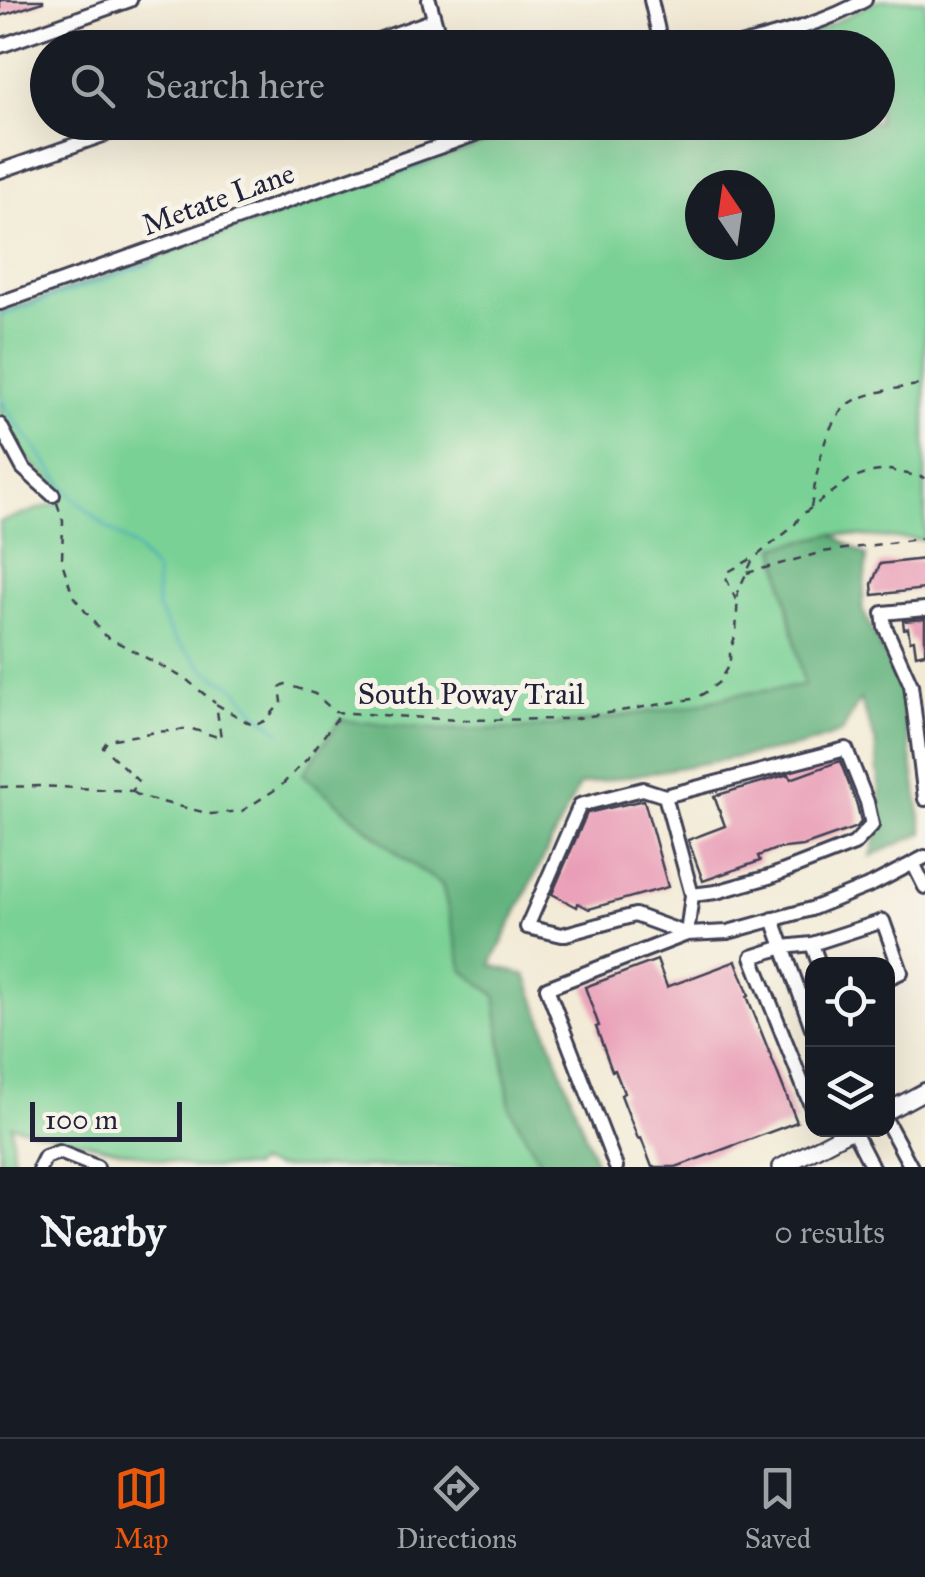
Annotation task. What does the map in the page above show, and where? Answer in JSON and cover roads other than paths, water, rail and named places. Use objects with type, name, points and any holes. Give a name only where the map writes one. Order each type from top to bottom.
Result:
[{"type":"main road","points":[[895,1107],[925,1091]]},
{"type":"main road","points":[[781,1167],[823,1137]]},
{"type":"street","points":[[45,30],[130,0]]},
{"type":"street","points":[[430,0],[437,30]]},
{"type":"street","points":[[651,0],[658,30]]},
{"type":"street","points":[[794,30],[865,0]]},
{"type":"street","points":[[406,30],[434,20]]},
{"type":"street","points":[[0,46],[30,35]]},
{"type":"street","points":[[0,171],[89,140]]},
{"type":"street","name":"Metate Lane","points":[[0,303],[442,140]]},
{"type":"street","points":[[0,425],[6,448],[53,495]]},
{"type":"street","points":[[925,609],[883,613],[885,627],[911,685],[921,737],[925,799]]},
{"type":"street","points":[[687,934],[634,915],[562,934],[527,927],[580,805],[643,789],[666,796],[846,749],[872,825],[854,844],[769,877],[692,895]]},
{"type":"street","points":[[666,796],[692,895],[687,934]]},
{"type":"street","points":[[616,1167],[548,988],[687,934],[728,932],[842,896],[919,860],[925,888]]},
{"type":"street","points":[[773,919],[805,1008]]},
{"type":"street","points":[[805,1090],[752,956],[812,944],[883,921],[901,972],[895,975]]},
{"type":"street","points":[[812,944],[817,957]]},
{"type":"street","points":[[855,1137],[867,1165]]},
{"type":"street","points":[[895,1137],[911,1167]]},
{"type":"street","points":[[40,1167],[46,1157],[59,1152],[97,1167]]},
{"type":"waterway","points":[[0,316],[149,264],[169,250],[481,140]]},
{"type":"waterway","points":[[0,397],[71,495],[136,548],[156,572],[157,607],[173,638],[206,670],[237,689],[256,712],[281,732]]}]
